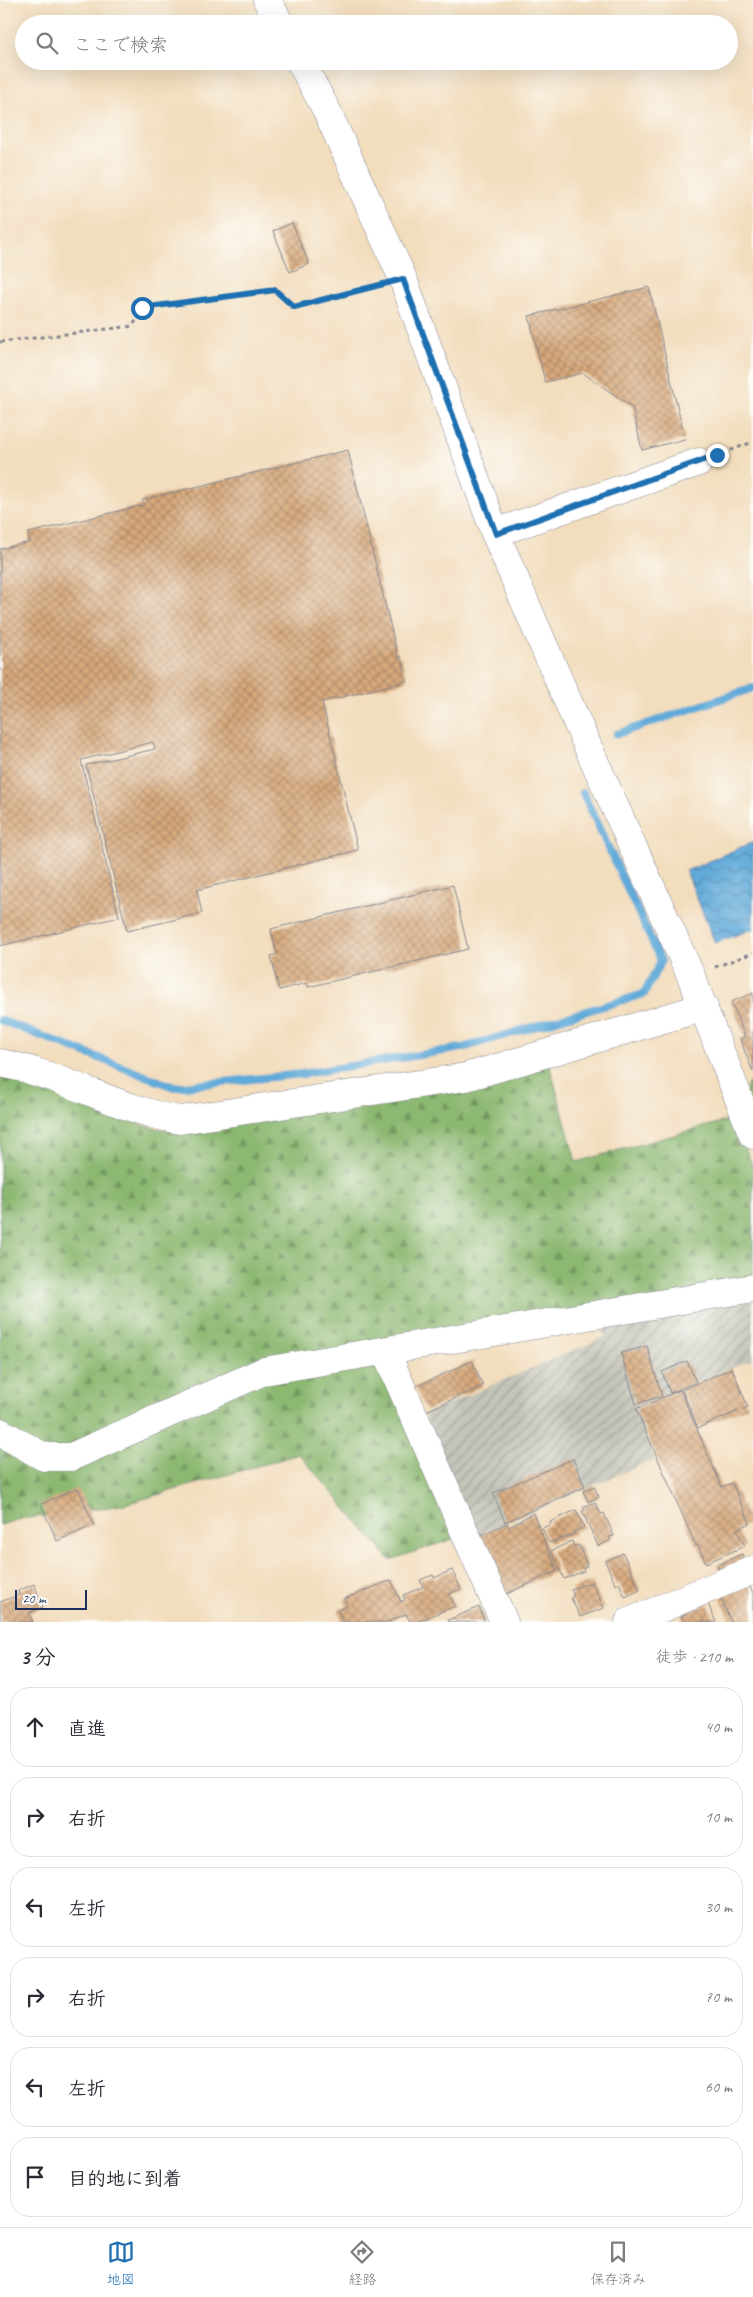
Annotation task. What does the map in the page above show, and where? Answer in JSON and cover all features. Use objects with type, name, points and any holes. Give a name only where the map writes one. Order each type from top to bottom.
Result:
[{"type":"street","points":[[267,0],[275,15]]},
{"type":"street","points":[[305,70],[327,111],[403,279],[496,534],[579,727],[691,976],[753,1135]]},
{"type":"street","points":[[496,534],[699,462]]},
{"type":"street","points":[[0,1063],[30,1068],[154,1116],[180,1120],[466,1077],[704,1007]]},
{"type":"street","points":[[0,1432],[44,1457],[71,1458],[264,1371],[386,1352],[753,1288]]},
{"type":"street","points":[[386,1352],[504,1622]]},
{"type":"street","points":[[629,1622],[753,1570]]},
{"type":"path","points":[[0,342],[132,326],[142,308],[275,290],[294,307],[403,279]]},
{"type":"path","points":[[699,462],[753,442]]},
{"type":"path","points":[[691,976],[753,954]]},
{"type":"shaded area","points":[[753,1300],[753,1359],[635,1408],[655,1459],[475,1536],[424,1414],[605,1337],[601,1325]]},
{"type":"green space","points":[[549,1063],[576,1162],[736,1118],[748,1084],[753,1082],[753,1140],[744,1144],[753,1168],[753,1285],[371,1343],[459,1537],[390,1560],[299,1454],[122,1505],[20,1519],[0,1525],[0,1078],[27,1081],[145,1126],[164,1130]]},
{"type":"water","points":[[753,842],[753,929],[715,943],[686,871]]},
{"type":"building","points":[[292,223],[309,264],[290,272],[273,231]]},
{"type":"building","points":[[649,287],[685,439],[642,450],[632,407],[583,373],[545,382],[529,316]]},
{"type":"building","points":[[348,450],[398,657],[401,656],[407,681],[322,702],[358,850],[197,890],[202,913],[127,931],[86,765],[155,749],[153,742],[81,760],[119,917],[0,946],[0,549],[30,542],[28,533],[144,505],[142,500]]},
{"type":"building","points":[[453,885],[468,949],[308,987],[307,983],[279,990],[271,956],[277,954],[271,929]]},
{"type":"building","points":[[753,993],[753,1072],[740,1039],[745,1037],[731,1002]]},
{"type":"building","points":[[647,1346],[662,1396],[636,1404],[621,1353]]},
{"type":"building","points":[[472,1361],[483,1386],[426,1411],[415,1387]]},
{"type":"building","points":[[687,1361],[696,1382],[670,1393],[662,1372]]},
{"type":"building","points":[[732,1368],[748,1407],[698,1428],[682,1390]]},
{"type":"building","points":[[680,1390],[722,1487],[732,1483],[750,1523],[737,1529],[745,1546],[706,1563],[698,1545],[696,1546],[636,1409]]},
{"type":"building","points":[[573,1459],[585,1487],[505,1522],[493,1493]]},
{"type":"building","points":[[594,1486],[599,1497],[588,1502],[583,1491]]},
{"type":"building","points":[[78,1488],[94,1525],[57,1541],[41,1504]]},
{"type":"building","points":[[595,1502],[601,1514],[604,1513],[614,1536],[609,1537],[611,1540],[598,1546],[582,1511],[585,1510],[583,1507]]},
{"type":"building","points":[[576,1510],[584,1527],[574,1532],[575,1534],[549,1543],[542,1528],[551,1524],[550,1522]]},
{"type":"building","points":[[533,1513],[557,1571],[502,1596],[475,1538],[507,1523],[509,1527]]},
{"type":"building","points":[[572,1541],[574,1547],[579,1545],[587,1566],[583,1568],[584,1571],[564,1579],[551,1551]]},
{"type":"building","points":[[623,1553],[640,1590],[625,1597],[619,1583],[616,1585],[605,1561]]},
{"type":"building","points":[[742,1554],[746,1562],[721,1574],[717,1565]]},
{"type":"building","points":[[452,1570],[461,1589],[449,1594],[455,1606],[417,1622],[410,1622],[406,1614],[387,1622],[343,1622],[338,1610],[347,1606],[344,1599],[391,1580],[401,1602],[405,1600],[403,1595],[423,1587],[420,1580],[433,1575],[434,1578]]},
{"type":"building","points":[[592,1582],[604,1608],[580,1617],[571,1598],[574,1596],[571,1589]]},
{"type":"building","points":[[748,1583],[753,1593],[753,1622],[731,1622],[720,1596]]},
{"type":"building","points":[[34,1584],[43,1607],[29,1613],[33,1622],[0,1622],[0,1602],[19,1595],[18,1591]]},
{"type":"building","points":[[708,1604],[716,1622],[684,1622],[681,1616]]},
{"type":"building","points":[[479,1607],[485,1622],[449,1622],[448,1620]]},
{"type":"waterway","points":[[617,734],[753,688]]},
{"type":"waterway","points":[[0,1020],[174,1087],[302,1074],[462,1048],[644,994],[661,961],[583,793]]},
{"type":"route","points":[[142,308],[275,290],[294,307],[403,279],[496,534],[717,455]]}]
